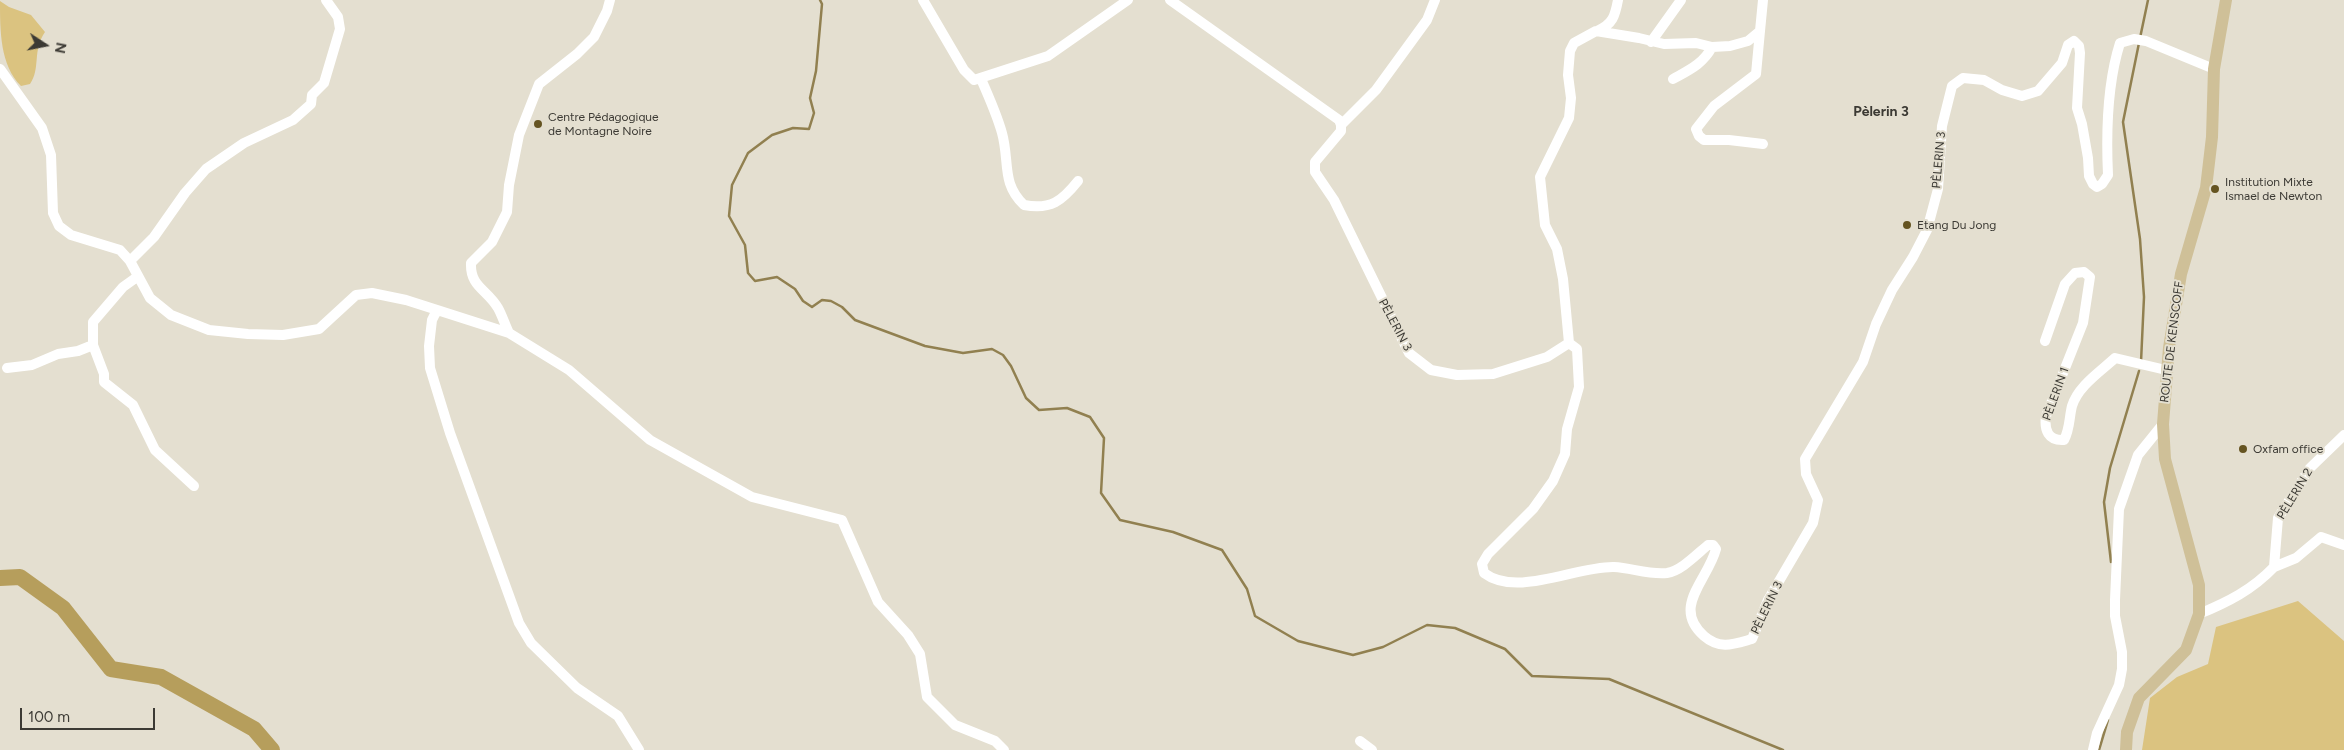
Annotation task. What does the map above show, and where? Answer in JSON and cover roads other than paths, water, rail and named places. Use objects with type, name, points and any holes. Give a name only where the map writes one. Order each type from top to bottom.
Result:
[{"type":"main road","name":"ROUTE DE KENSCOFF","points":[[2126,750],[2127,732],[2139,698],[2186,650],[2199,614],[2199,585],[2165,459],[2162,424],[2166,370],[2181,274],[2206,188],[2212,137],[2214,68],[2226,0]]},
{"type":"street","points":[[130,261],[154,237],[185,193],[206,169],[244,143],[293,120],[311,104],[312,95],[324,83],[340,29],[338,17],[326,0]]},
{"type":"street","points":[[509,333],[497,306],[475,283],[470,274],[471,262],[492,242],[507,212],[508,185],[519,135],[539,84],[578,54],[594,36],[607,11],[610,0]]},
{"type":"street","points":[[923,0],[964,70],[974,80],[1048,56],[1128,0]]},
{"type":"street","points":[[1170,0],[1339,120],[1342,125]]},
{"type":"street","name":"PÈLERIN 3","points":[[1435,0],[1427,20],[1376,90],[1342,125],[1341,131],[1315,162],[1315,172],[1334,200],[1409,353],[1430,370],[1457,375],[1493,374],[1547,357],[1569,343],[1577,349],[1579,387],[1568,429],[1564,454],[1553,481],[1533,509],[1488,554],[1482,564],[1484,573],[1494,580],[1526,582],[1614,567],[1640,572],[1669,573],[1708,545],[1713,545],[1716,549],[1714,559],[1691,599],[1690,614],[1695,628],[1711,642],[1727,646],[1752,639],[1768,600],[1813,523],[1818,500],[1806,474],[1805,458],[1863,362],[1876,324],[1892,290],[1913,257],[1927,230],[1938,189],[1942,126],[1952,86],[1963,78],[1984,80],[2002,90],[2022,96],[2038,91],[2062,63],[2068,45],[2074,41],[2079,46],[2080,54],[2077,108],[2088,158],[2089,176],[2092,184],[2097,187],[2102,184],[2108,175],[2108,124],[2114,60],[2120,43],[2134,39],[2146,41],[2214,68]]},
{"type":"street","points":[[1569,343],[1563,279],[1557,249],[1545,226],[1540,177],[1570,118],[1572,98],[1568,75],[1570,51],[1574,43],[1582,37],[1608,26],[1614,20],[1618,0]]},
{"type":"street","points":[[1651,42],[1681,0]]},
{"type":"street","points":[[1763,0],[1756,74],[1714,106],[1696,129],[1704,140],[1729,140],[1763,144]]},
{"type":"street","points":[[1596,32],[1639,38],[1664,44],[1696,43],[1712,47],[1730,46],[1748,41],[1760,31]]},
{"type":"street","points":[[1673,79],[1697,66],[1707,57],[1712,47]]},
{"type":"street","points":[[0,68],[42,128],[51,156],[53,213],[59,226],[71,235],[120,250],[130,261],[150,298],[171,315],[209,330],[283,335],[318,329],[356,295],[372,293],[406,300],[509,333],[569,370],[650,440],[688,463],[752,497],[842,520],[878,602],[908,635],[920,654],[927,698],[955,725],[995,741],[1004,750]]},
{"type":"street","points":[[980,79],[992,104],[1002,134],[1010,187],[1016,197],[1024,205],[1047,206],[1064,198],[1078,181]]},
{"type":"street","name":"PÈLERIN 1","points":[[2045,341],[2065,284],[2075,273],[2084,272],[2090,277],[2083,322],[2044,426],[2049,436],[2056,440],[2064,440],[2069,432],[2073,403],[2079,390],[2114,358],[2166,370]]},
{"type":"street","points":[[137,276],[123,287],[93,322],[93,345],[104,374],[104,382],[133,405],[155,450],[194,486]]},
{"type":"street","points":[[437,310],[432,320],[429,346],[430,368],[450,433],[518,623],[531,643],[577,688],[618,716],[639,750]]},
{"type":"street","points":[[7,368],[32,365],[58,354],[78,351],[93,345]]},
{"type":"street","points":[[2093,750],[2097,733],[2119,685],[2122,669],[2122,652],[2114,600],[2119,509],[2138,455],[2162,424]]},
{"type":"street","name":"PÈLERIN 2","points":[[2274,567],[2278,518],[2310,468],[2344,435]]},
{"type":"street","points":[[2199,614],[2247,592],[2274,567],[2296,558],[2321,537],[2344,545]]},
{"type":"street","points":[[1360,741],[1372,750]]},
{"type":"waterway","points":[[820,0],[822,4],[816,71],[810,98],[814,113],[809,129],[793,128],[772,135],[748,153],[732,185],[729,216],[745,245],[748,273],[755,281],[777,277],[795,289],[803,301],[812,307],[822,300],[831,301],[842,307],[855,320],[925,346],[963,353],[992,349],[1003,355],[1011,366],[1026,398],[1039,410],[1067,408],[1090,417],[1104,438],[1101,493],[1120,520],[1173,532],[1222,550],[1247,589],[1255,616],[1298,641],[1353,655],[1383,647],[1427,625],[1455,628],[1505,649],[1532,676],[1609,679],[1783,750]]},
{"type":"waterway","points":[[2140,38],[2148,0]]},
{"type":"waterway","points":[[2139,43],[2123,122],[2140,239],[2144,297],[2141,362]]},
{"type":"waterway","points":[[2111,562],[2104,502],[2110,468],[2139,371]]},
{"type":"waterway","points":[[0,578],[20,577],[63,608],[111,669],[161,677],[254,729],[272,750]]},
{"type":"waterway","points":[[2099,750],[2108,720]]},
{"type":"place","name":"Centre Pédagogique de Montagne Noire","points":[[538,124]]},
{"type":"place","name":"Institution Mixte Ismael de Newton","points":[[2215,189]]},
{"type":"place","name":"Etang Du Jong","points":[[1907,225]]},
{"type":"place","name":"Oxfam office","points":[[2243,449]]},
{"type":"district","name":"Pèlerin 3","points":[[1881,112]]}]
